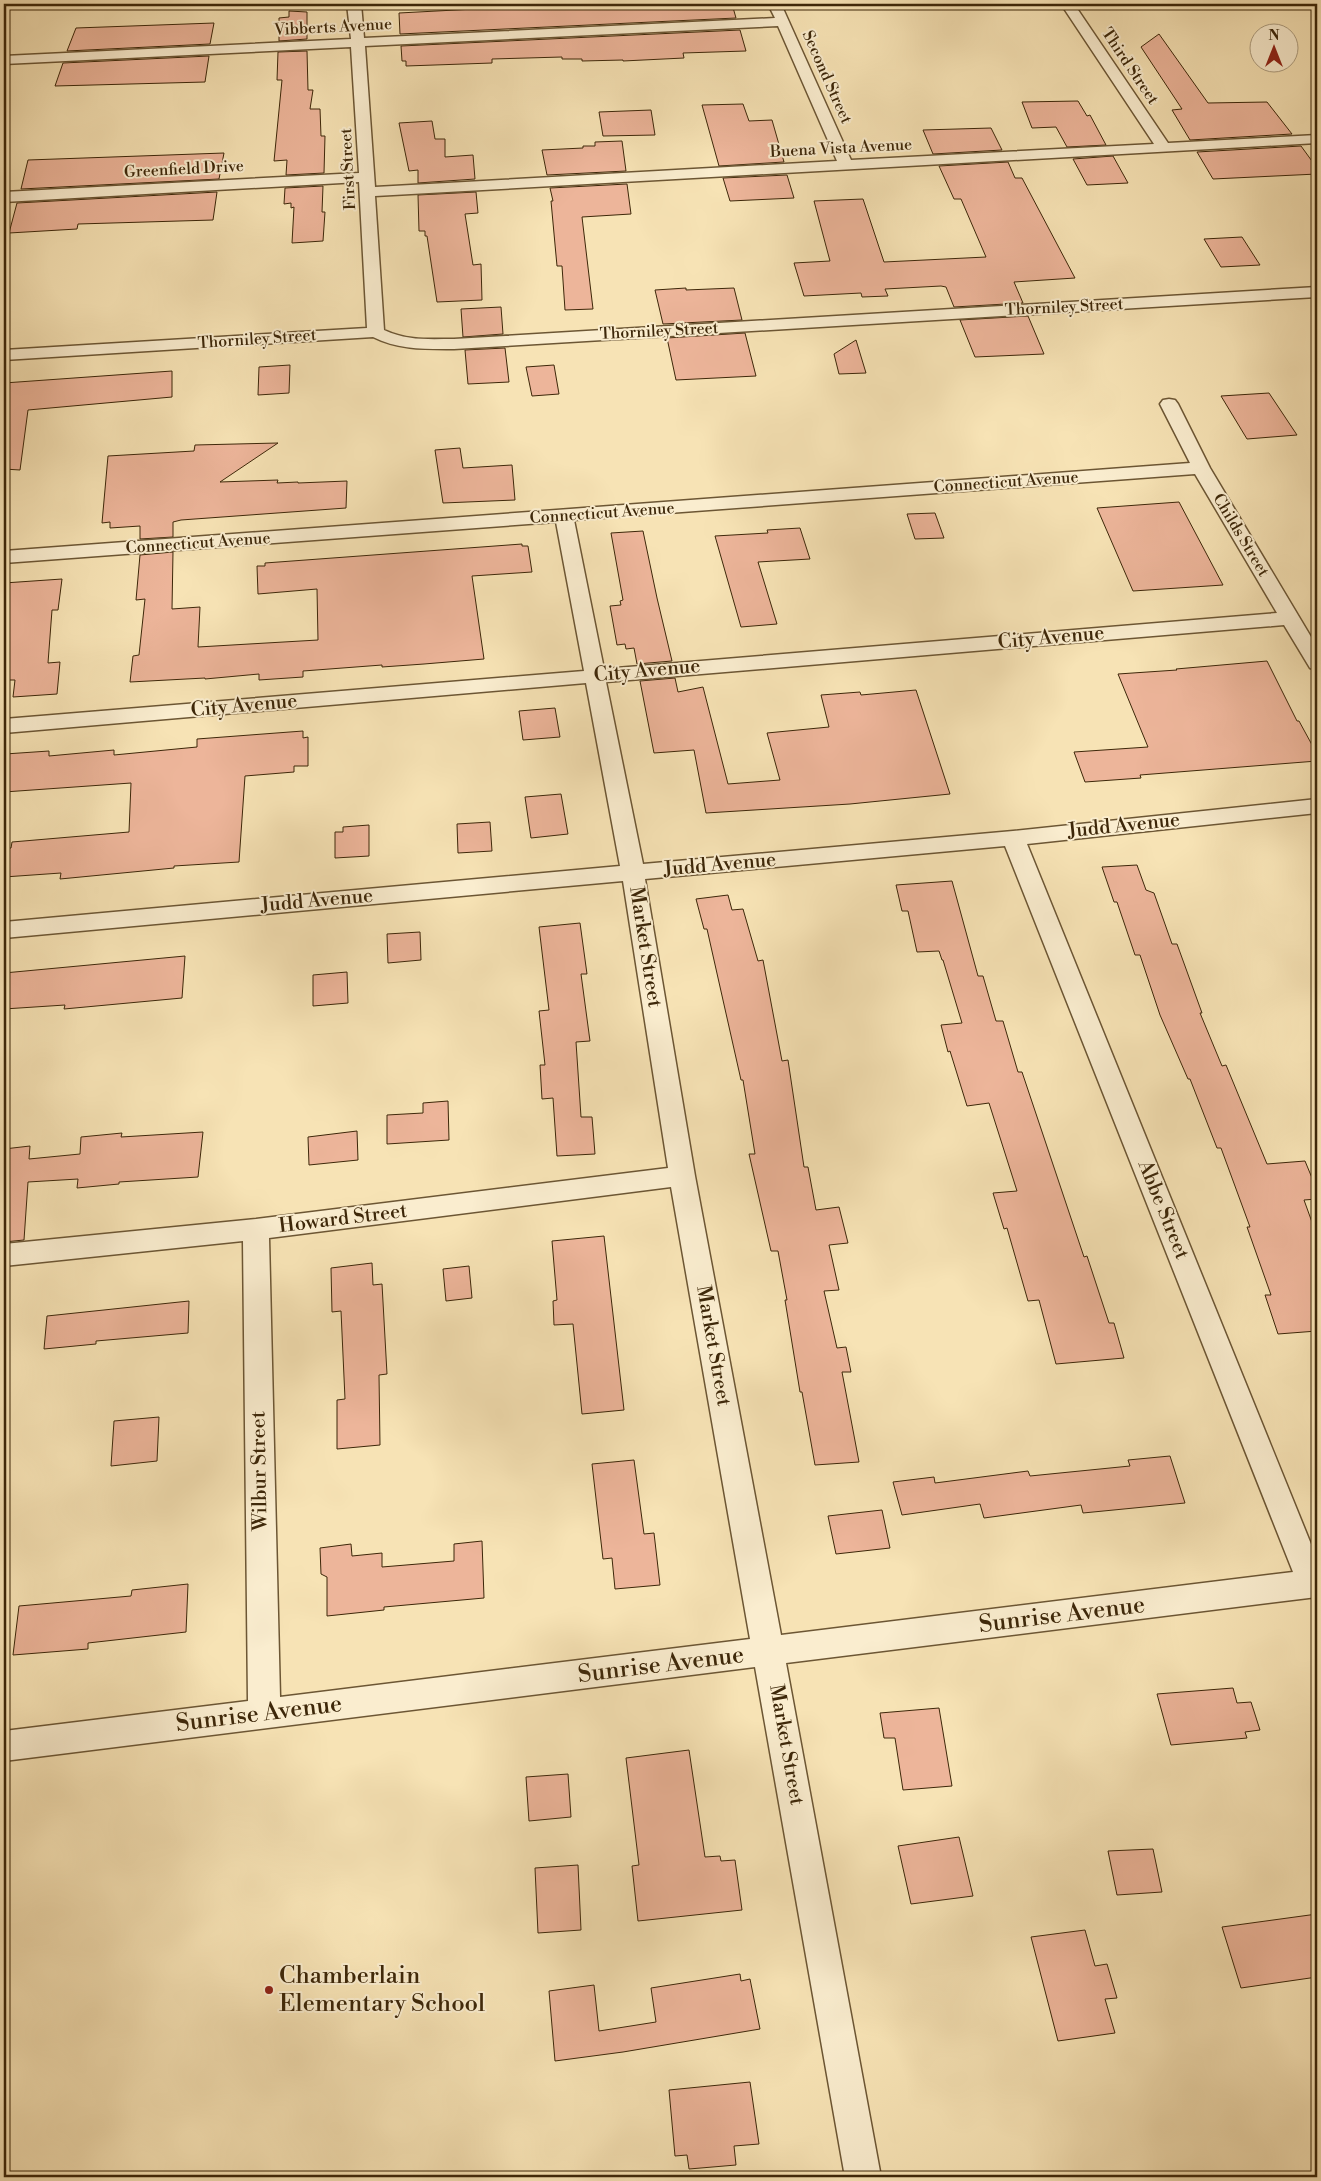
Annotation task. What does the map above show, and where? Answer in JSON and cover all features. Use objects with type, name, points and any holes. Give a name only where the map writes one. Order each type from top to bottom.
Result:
[{"type":"street","name":"First Street","points":[[354,4],[376,332]]},
{"type":"street","name":"Second Street","points":[[775,4],[846,165]]},
{"type":"street","name":"Third Street","points":[[1068,4],[1164,148]]},
{"type":"street","name":"Vibberts Avenue","points":[[4,60],[783,22]]},
{"type":"street","name":"Buena Vista Avenue","points":[[367,184],[846,165],[1317,139]]},
{"type":"street","name":"Greenfield Drive","points":[[4,197],[367,184]]},
{"type":"street","name":"Thorniley Street","points":[[4,355],[376,332],[394,341],[413,344],[454,344],[1317,292]]},
{"type":"street","name":"Childs Street","points":[[1169,404],[1201,468],[1317,664]]},
{"type":"street","name":"Connecticut Avenue","points":[[4,557],[1201,468]]},
{"type":"street","name":"Market Street","points":[[564,516],[633,872],[682,1176],[863,2177]]},
{"type":"street","name":"City Avenue","points":[[4,726],[1291,618]]},
{"type":"street","name":"Judd Avenue","points":[[4,930],[1013,838],[1317,806]]},
{"type":"street","name":"Abbe Street","points":[[1013,838],[1315,1583]]},
{"type":"street","name":"Howard Street","points":[[4,1256],[256,1230],[682,1176]]},
{"type":"street","name":"Wilbur Street","points":[[256,1230],[264,1713]]},
{"type":"street","name":"Sunrise Avenue","points":[[4,1746],[1315,1583]]},
{"type":"building","points":[[569,4],[618,4],[618,6],[732,4],[736,18],[400,34],[399,13]]},
{"type":"building","points":[[289,11],[307,12],[307,39],[279,41],[279,18],[289,17]]},
{"type":"building","points":[[214,23],[210,44],[67,51],[76,28]]},
{"type":"building","points":[[740,30],[746,51],[683,53],[684,58],[623,61],[582,61],[582,59],[562,59],[562,57],[492,59],[492,63],[406,66],[406,61],[402,61],[401,46]]},
{"type":"building","points":[[1159,34],[1208,103],[1267,102],[1292,134],[1190,140],[1172,110],[1182,109],[1141,47]]},
{"type":"building","points":[[307,51],[308,90],[313,90],[310,109],[320,109],[321,136],[325,136],[324,173],[286,175],[287,160],[274,161],[282,80],[277,80],[278,52]]},
{"type":"building","points":[[209,56],[205,82],[55,86],[63,63]]},
{"type":"building","points":[[1078,101],[1087,116],[1090,115],[1106,145],[1067,147],[1056,127],[1032,128],[1022,102]]},
{"type":"building","points":[[743,104],[749,121],[772,120],[784,162],[719,166],[702,105]]},
{"type":"building","points":[[651,110],[655,135],[603,136],[599,112]]},
{"type":"building","points":[[432,121],[435,139],[445,139],[445,157],[473,155],[475,179],[418,183],[418,170],[409,171],[399,123]]},
{"type":"building","points":[[991,128],[1002,150],[933,154],[923,130]]},
{"type":"building","points":[[622,141],[626,171],[547,175],[542,150],[583,148],[583,146],[595,146],[595,142]]},
{"type":"building","points":[[1301,146],[1317,168],[1317,174],[1213,179],[1197,152]]},
{"type":"building","points":[[224,153],[219,179],[21,189],[28,160]]},
{"type":"building","points":[[1113,156],[1128,183],[1087,185],[1073,159]]},
{"type":"building","points":[[1008,162],[1015,178],[1022,178],[1075,278],[1014,282],[1023,303],[954,307],[946,287],[941,286],[885,289],[888,296],[862,297],[861,293],[804,296],[794,263],[830,261],[814,201],[863,199],[884,262],[986,257],[961,199],[954,199],[939,166]]},
{"type":"building","points":[[787,175],[794,198],[730,201],[723,178]]},
{"type":"building","points":[[627,184],[631,214],[582,217],[593,309],[565,310],[562,266],[557,266],[551,201],[553,201],[550,188]]},
{"type":"building","points":[[323,186],[322,212],[325,212],[323,241],[292,243],[294,207],[291,208],[291,203],[284,204],[285,188]]},
{"type":"building","points":[[217,192],[213,220],[78,224],[77,229],[9,233],[17,203]]},
{"type":"building","points":[[476,192],[478,213],[465,214],[473,265],[481,264],[482,300],[437,302],[427,236],[425,236],[425,231],[419,231],[418,195]]},
{"type":"building","points":[[1242,237],[1260,265],[1221,267],[1204,239]]},
{"type":"building","points":[[686,288],[686,290],[734,288],[742,320],[663,324],[655,290]]},
{"type":"building","points":[[501,307],[503,334],[463,337],[461,309]]},
{"type":"building","points":[[1028,316],[1044,354],[975,357],[960,320]]},
{"type":"building","points":[[745,333],[756,376],[676,380],[667,338]]},
{"type":"building","points":[[856,340],[866,373],[839,374],[834,354]]},
{"type":"building","points":[[505,348],[509,382],[468,384],[465,350]]},
{"type":"building","points":[[290,365],[289,393],[258,395],[259,367]]},
{"type":"building","points":[[554,365],[559,394],[532,396],[526,367]]},
{"type":"building","points":[[172,371],[172,397],[28,410],[20,470],[4,469],[4,383]]},
{"type":"building","points":[[1269,393],[1297,435],[1247,439],[1221,396]]},
{"type":"building","points":[[278,443],[220,482],[278,480],[277,483],[298,483],[347,481],[346,508],[181,520],[173,522],[173,537],[140,539],[140,526],[110,528],[110,522],[102,523],[108,456],[194,451],[195,445]]},
{"type":"building","points":[[460,448],[463,468],[512,465],[515,500],[443,503],[435,450]]},
{"type":"building","points":[[1179,502],[1223,585],[1133,591],[1097,508]]},
{"type":"building","points":[[935,513],[944,538],[915,539],[907,514]]},
{"type":"building","points":[[800,528],[810,559],[758,562],[777,624],[741,627],[715,536],[768,533],[767,530]]},
{"type":"building","points":[[643,531],[672,661],[637,664],[634,648],[626,649],[625,644],[617,645],[610,606],[621,605],[620,601],[623,600],[611,533]]},
{"type":"building","points":[[522,544],[522,546],[528,546],[532,572],[472,576],[484,659],[303,671],[303,677],[259,680],[259,674],[205,679],[130,682],[133,656],[139,655],[145,599],[136,600],[140,555],[173,552],[172,609],[200,607],[198,647],[318,640],[317,589],[258,594],[257,566],[265,566],[265,563]]},
{"type":"building","points":[[62,579],[58,610],[52,610],[48,663],[60,662],[57,694],[13,697],[15,680],[4,680],[4,583]]},
{"type":"building","points":[[1267,661],[1297,721],[1299,721],[1317,754],[1317,761],[1140,775],[1141,778],[1085,782],[1074,752],[1148,747],[1118,674]]},
{"type":"building","points":[[675,678],[678,692],[703,687],[728,784],[780,780],[767,733],[829,727],[821,695],[860,692],[861,695],[916,690],[950,794],[850,804],[706,813],[694,750],[654,753],[640,681]]},
{"type":"building","points":[[555,708],[560,737],[523,740],[519,711]]},
{"type":"building","points":[[303,731],[303,738],[308,737],[308,766],[294,766],[294,772],[245,776],[239,862],[174,866],[174,868],[60,879],[61,873],[4,877],[4,849],[11,848],[12,842],[129,832],[131,783],[4,792],[5,754],[49,751],[49,756],[114,750],[114,755],[197,747],[197,739]]},
{"type":"building","points":[[561,794],[568,834],[531,838],[525,797]]},
{"type":"building","points":[[490,822],[492,851],[458,853],[457,824]]},
{"type":"building","points":[[369,825],[369,856],[335,858],[335,832],[343,832],[343,827]]},
{"type":"building","points":[[1137,865],[1146,890],[1154,893],[1172,944],[1177,944],[1202,1013],[1200,1013],[1222,1066],[1226,1065],[1267,1164],[1305,1161],[1317,1190],[1317,1199],[1304,1200],[1317,1236],[1317,1331],[1278,1334],[1265,1295],[1271,1295],[1247,1227],[1250,1227],[1221,1148],[1217,1148],[1190,1079],[1188,1079],[1160,1015],[1140,955],[1135,955],[1117,902],[1114,902],[1102,867]]},
{"type":"building","points":[[952,881],[978,976],[983,976],[996,1021],[1003,1021],[1018,1072],[1022,1072],[1084,1257],[1087,1256],[1109,1323],[1114,1323],[1124,1358],[1056,1364],[1039,1300],[1028,1301],[1007,1228],[1004,1229],[993,1193],[1017,1191],[989,1103],[967,1106],[950,1051],[948,1052],[941,1025],[962,1023],[943,960],[939,951],[917,952],[908,911],[902,911],[896,885]]},
{"type":"building","points":[[728,895],[732,910],[743,909],[758,961],[763,960],[782,1061],[788,1060],[804,1167],[808,1167],[816,1210],[839,1207],[848,1243],[829,1245],[839,1290],[824,1291],[837,1348],[846,1347],[851,1372],[842,1372],[859,1462],[815,1465],[802,1392],[800,1392],[778,1251],[771,1251],[749,1154],[755,1154],[743,1080],[741,1080],[707,929],[704,929],[696,899]]},
{"type":"building","points":[[580,923],[587,974],[581,974],[590,1041],[576,1042],[581,1117],[592,1117],[595,1154],[557,1156],[553,1098],[542,1099],[540,1065],[545,1065],[539,1011],[549,1010],[539,927]]},
{"type":"building","points":[[420,932],[421,960],[388,963],[387,934]]},
{"type":"building","points":[[185,956],[182,998],[64,1009],[65,1005],[4,1009],[4,973]]},
{"type":"building","points":[[347,972],[348,1003],[313,1006],[313,975]]},
{"type":"building","points":[[448,1101],[449,1140],[387,1144],[387,1115],[423,1113],[423,1103]]},
{"type":"building","points":[[357,1131],[358,1160],[309,1165],[308,1137]]},
{"type":"building","points":[[203,1132],[198,1177],[119,1182],[119,1184],[77,1188],[78,1179],[28,1182],[24,1240],[4,1242],[4,1149],[30,1146],[29,1159],[80,1154],[81,1137],[122,1133],[121,1137]]},
{"type":"building","points":[[604,1236],[624,1410],[582,1414],[573,1324],[554,1325],[553,1301],[557,1300],[552,1241]]},
{"type":"building","points":[[372,1263],[373,1285],[382,1284],[387,1374],[379,1375],[380,1445],[337,1449],[337,1400],[345,1399],[341,1311],[332,1312],[331,1268]]},
{"type":"building","points":[[469,1266],[472,1298],[446,1301],[443,1269]]},
{"type":"building","points":[[189,1301],[188,1333],[96,1341],[96,1344],[44,1349],[47,1316]]},
{"type":"building","points":[[159,1417],[157,1461],[111,1466],[114,1421]]},
{"type":"building","points":[[1170,1456],[1185,1503],[1083,1513],[1081,1505],[984,1518],[980,1504],[902,1515],[893,1482],[934,1477],[935,1483],[1028,1471],[1030,1476],[1130,1466],[1128,1460]]},
{"type":"building","points":[[634,1460],[644,1534],[654,1533],[660,1585],[615,1589],[612,1558],[603,1559],[592,1464]]},
{"type":"building","points":[[882,1510],[890,1548],[836,1554],[828,1516]]},
{"type":"building","points":[[482,1541],[484,1598],[384,1607],[384,1610],[327,1616],[327,1577],[321,1574],[320,1548],[351,1544],[352,1556],[382,1553],[382,1567],[454,1561],[454,1544]]},
{"type":"building","points":[[188,1584],[186,1632],[88,1643],[88,1649],[13,1655],[19,1606],[131,1596],[132,1590]]},
{"type":"building","points":[[1233,1688],[1237,1703],[1251,1702],[1260,1730],[1245,1732],[1247,1738],[1171,1745],[1157,1694]]},
{"type":"building","points":[[939,1708],[952,1786],[903,1790],[895,1738],[884,1738],[880,1713]]},
{"type":"building","points":[[689,1750],[705,1857],[720,1856],[721,1861],[735,1860],[742,1910],[638,1921],[632,1866],[639,1865],[626,1758]]},
{"type":"building","points":[[568,1774],[571,1817],[529,1821],[526,1777]]},
{"type":"building","points":[[959,1837],[973,1896],[911,1904],[898,1846]]},
{"type":"building","points":[[1153,1849],[1162,1892],[1117,1895],[1108,1851]]},
{"type":"building","points":[[578,1865],[581,1930],[538,1933],[535,1868]]},
{"type":"building","points":[[1317,1914],[1317,1977],[1241,1988],[1222,1927]]},
{"type":"building","points":[[1085,1930],[1095,1966],[1107,1964],[1117,1998],[1105,1999],[1115,2033],[1058,2041],[1031,1937]]},
{"type":"building","points":[[740,1974],[741,1981],[750,1979],[760,2029],[623,2052],[555,2061],[549,1991],[594,1985],[599,2031],[656,2022],[651,1988]]},
{"type":"building","points":[[750,2082],[759,2144],[734,2146],[736,2165],[689,2169],[687,2155],[675,2156],[669,2090]]},
{"type":"place","name":"Chamberlain Elementary School","points":[[269,1990]]}]
